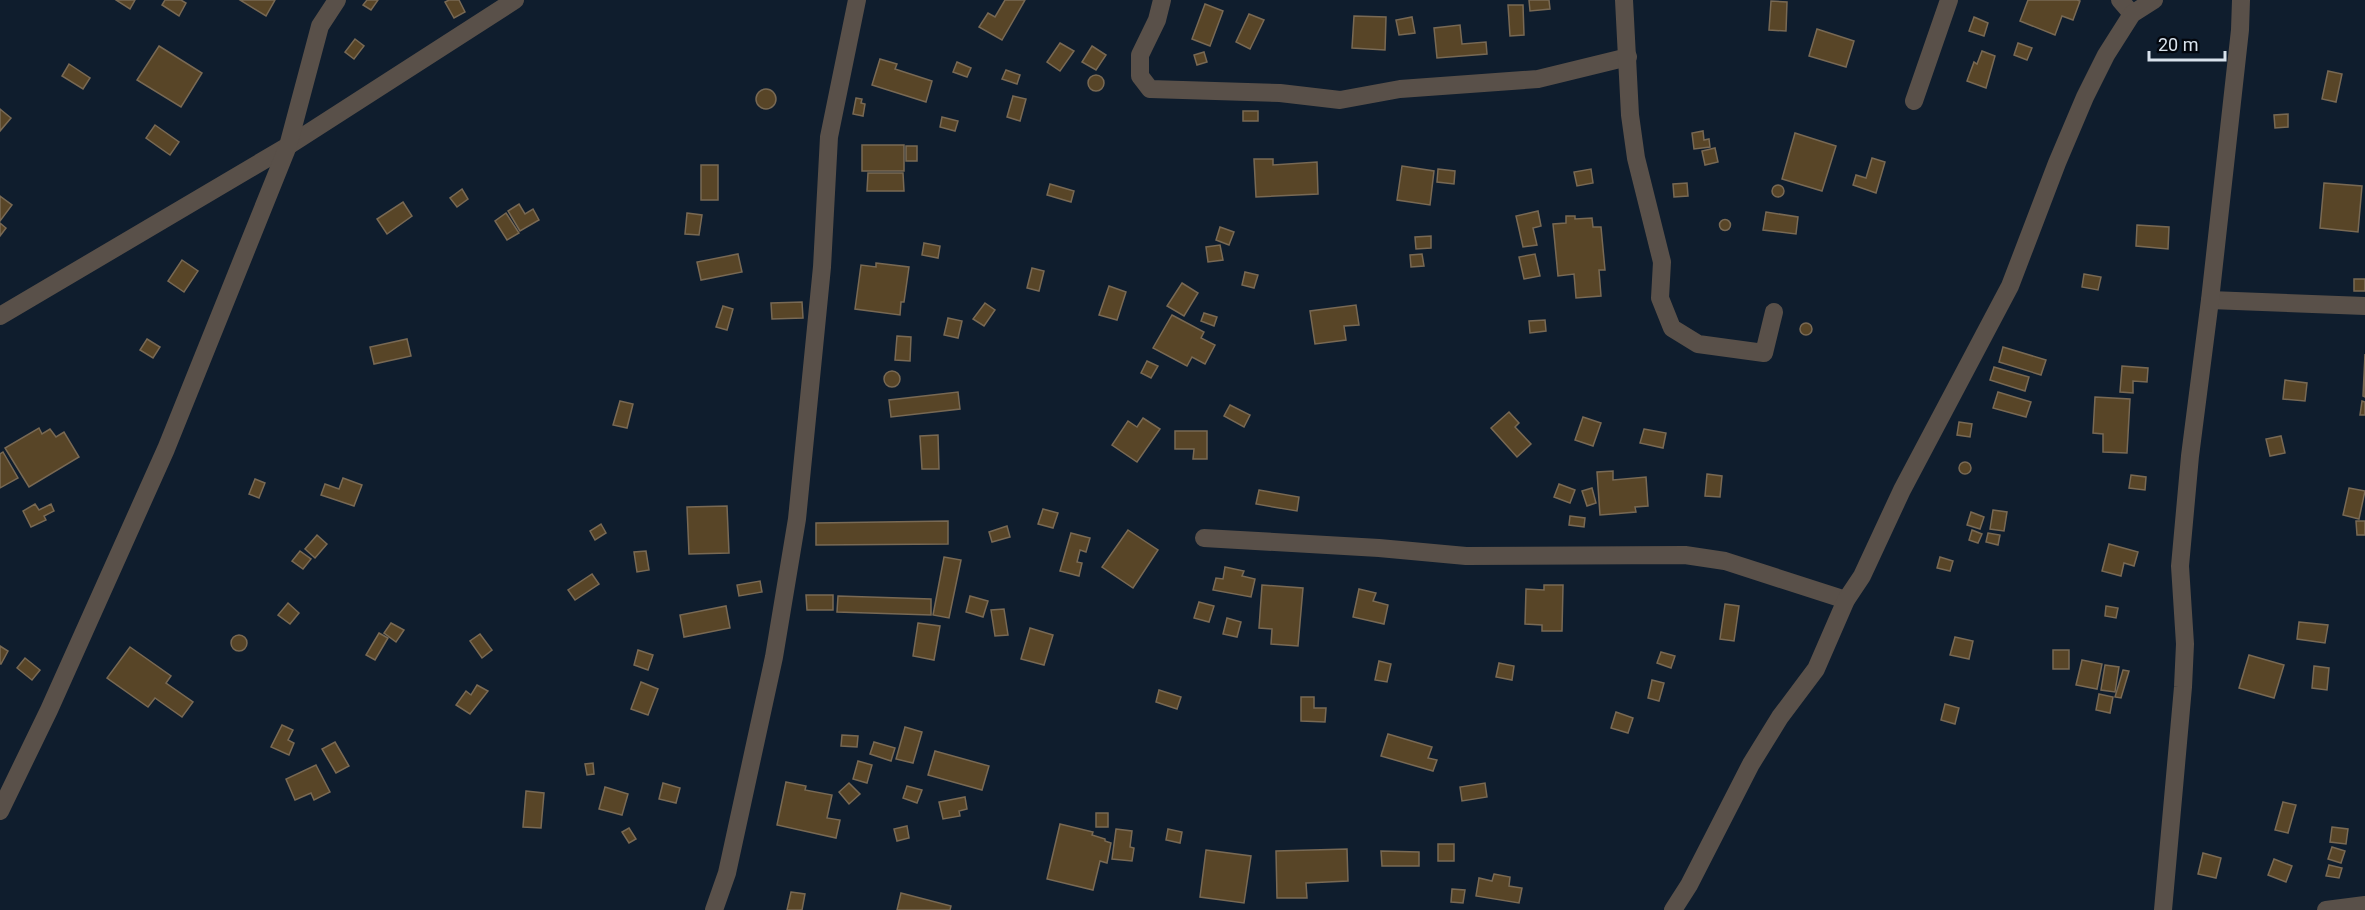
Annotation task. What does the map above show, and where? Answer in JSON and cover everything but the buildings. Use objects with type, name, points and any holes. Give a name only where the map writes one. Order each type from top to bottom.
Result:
[{"type":"street","points":[[0,812],[49,710],[166,449],[288,146],[320,26],[337,0]]},
{"type":"street","points":[[0,316],[288,146],[514,0]]},
{"type":"street","points":[[714,910],[727,873],[774,657],[797,519],[822,267],[829,137],[857,0]]},
{"type":"street","points":[[1162,0],[1157,20],[1140,55],[1140,76],[1150,89],[1280,93],[1340,100],[1400,89],[1538,79],[1628,57]]},
{"type":"street","points":[[1624,0],[1630,115],[1636,158],[1662,262],[1660,298],[1672,328],[1698,344],[1764,353],[1774,312]]},
{"type":"street","points":[[1914,102],[1949,0]]},
{"type":"street","points":[[1673,910],[1689,885],[1751,764],[1780,717],[1816,669],[1846,600],[1862,576],[1902,490],[2010,286],[2053,174],[2126,7],[2154,0]]},
{"type":"street","points":[[2163,910],[2183,687],[2185,644],[2180,566],[2190,456],[2240,30],[2241,0]]},
{"type":"street","points":[[2210,300],[2365,306]]},
{"type":"street","points":[[1204,538],[1379,548],[1466,556],[1685,555],[1725,561],[1846,600]]},
{"type":"street","points":[[2326,910],[2365,905]]}]
